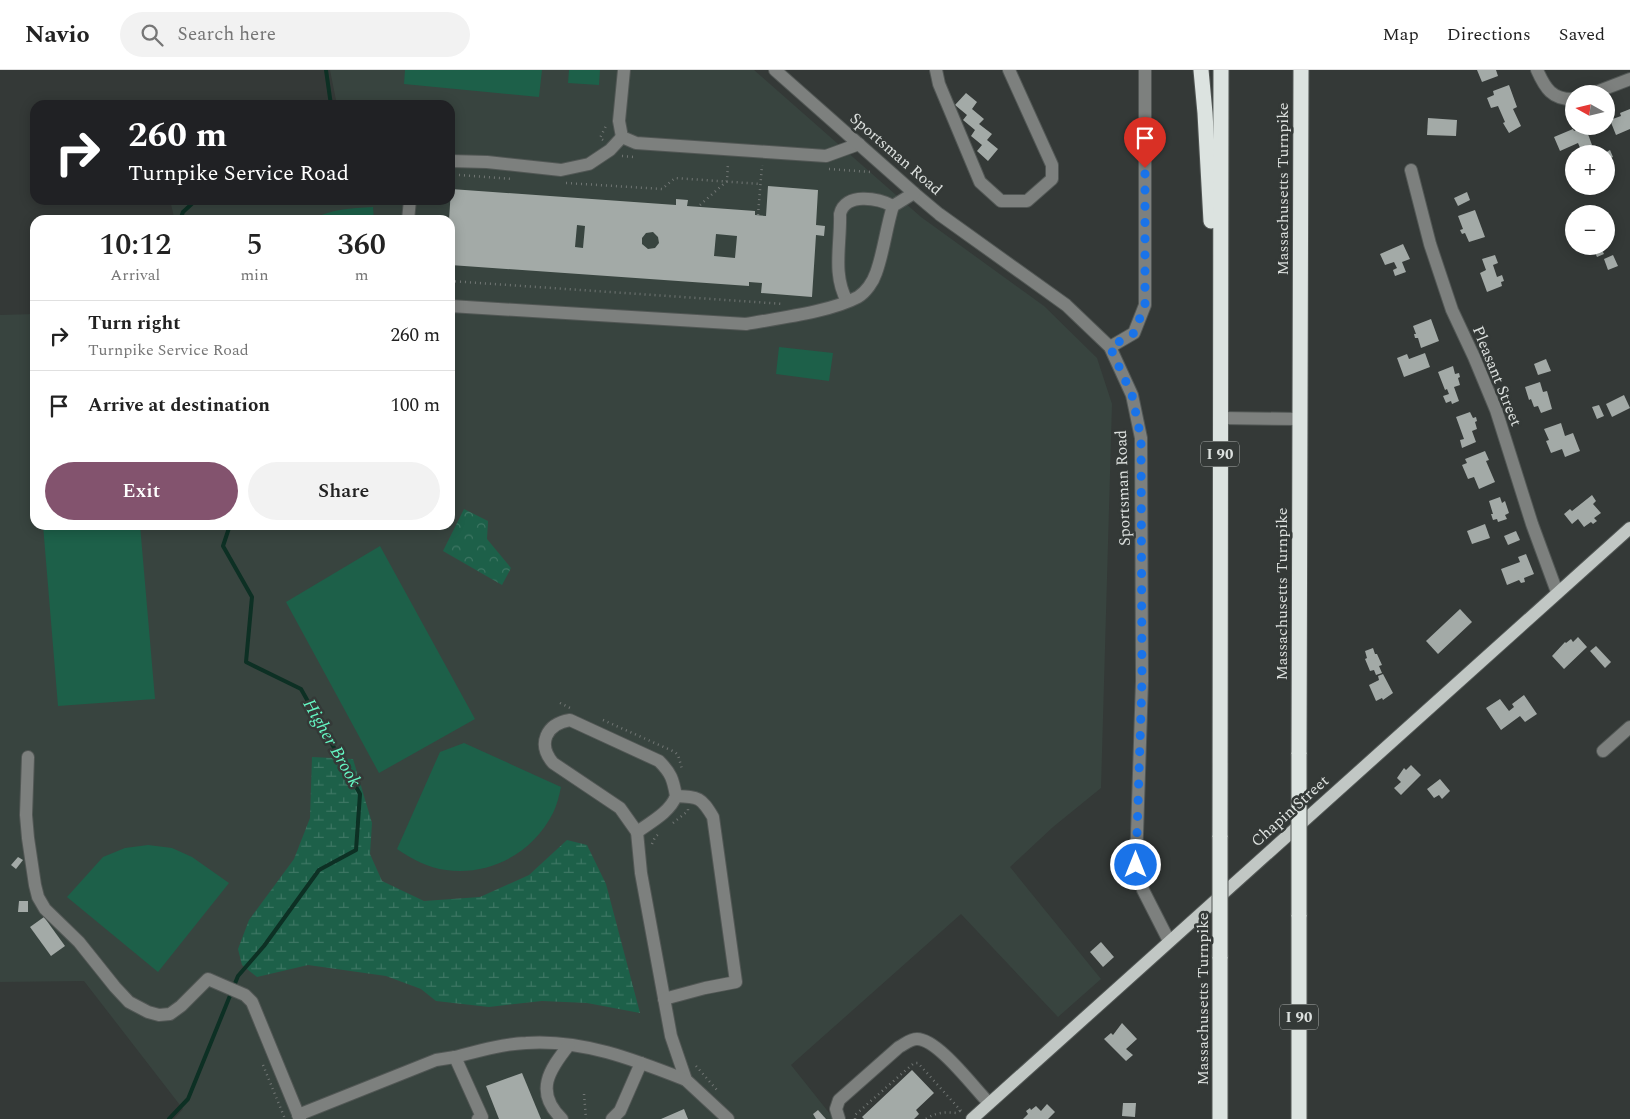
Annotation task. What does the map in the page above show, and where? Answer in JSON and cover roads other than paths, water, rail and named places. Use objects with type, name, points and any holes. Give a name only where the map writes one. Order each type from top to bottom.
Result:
[{"type":"highway","points":[[1201,70],[1206,113],[1211,219],[1220,340]]},
{"type":"highway","name":"Massachusetts Turnpike","points":[[1220,1119],[1221,70]]},
{"type":"highway","name":"Massachusetts Turnpike","points":[[1299,1119],[1302,74]]},
{"type":"main road","name":"Chapin Street","points":[[972,1119],[1630,528]]},
{"type":"street","points":[[622,137],[619,121],[624,70]]},
{"type":"street","name":"Sportsman Road","points":[[775,70],[914,194],[1066,305],[1110,347],[1132,395],[1141,438],[1142,681],[1136,865],[1143,890],[1169,941]]},
{"type":"street","points":[[936,70],[939,84],[980,182],[1002,201],[1027,201],[1052,179],[1052,165],[1009,70]]},
{"type":"street","points":[[1110,347],[1134,333],[1145,305],[1145,70]]},
{"type":"street","points":[[1537,70],[1544,86],[1555,96],[1565,99]]},
{"type":"street","points":[[1614,85],[1630,79]]},
{"type":"street","points":[[622,137],[636,143],[826,156],[859,144]]},
{"type":"street","points":[[455,161],[487,162],[561,170],[589,164],[610,150],[622,137]]},
{"type":"street","name":"Pleasant Street","points":[[1411,170],[1430,244],[1452,310],[1496,410],[1532,524],[1558,592]]},
{"type":"street","points":[[455,306],[746,324],[838,305],[860,296],[870,286],[876,273],[893,206],[914,194]]},
{"type":"street","points":[[847,301],[841,290],[838,278],[840,214],[842,207],[848,202],[856,200],[883,201],[893,206]]},
{"type":"street","points":[[1220,418],[1300,419]]},
{"type":"street","points":[[637,832],[674,803],[676,796],[674,783],[669,771],[658,761],[570,720],[554,725],[547,733],[544,744],[546,756],[553,763],[620,808],[637,832],[642,873],[671,1036],[686,1080]]},
{"type":"street","points":[[1603,751],[1630,727]]},
{"type":"street","points":[[28,757],[26,815],[28,838],[34,885],[45,909],[79,942],[129,1002],[148,1012],[159,1015],[170,1014],[181,1006],[208,979],[245,995],[252,1002],[299,1117],[436,1060],[489,1048],[526,1043],[587,1047],[641,1063],[686,1080],[728,1119]]},
{"type":"street","points":[[664,999],[736,982],[713,817],[704,801],[676,796]]},
{"type":"street","points":[[839,1119],[836,1109],[839,1100],[899,1047],[908,1041],[917,1039],[938,1048],[989,1103]]},
{"type":"street","points":[[562,1119],[554,1112],[548,1100],[546,1088],[548,1076],[569,1045]]},
{"type":"street","points":[[455,1057],[482,1117],[478,1119]]},
{"type":"street","points":[[612,1119],[620,1111],[641,1063]]},
{"type":"waterway","name":"Higher Brook","points":[[326,70],[330,100]]},
{"type":"waterway","name":"Higher Brook","points":[[182,215],[191,205]]},
{"type":"waterway","name":"Higher Brook","points":[[169,1119],[188,1099],[238,976],[264,946],[319,870],[356,850],[360,794],[301,689],[246,662],[252,597],[223,546],[228,530]]}]
